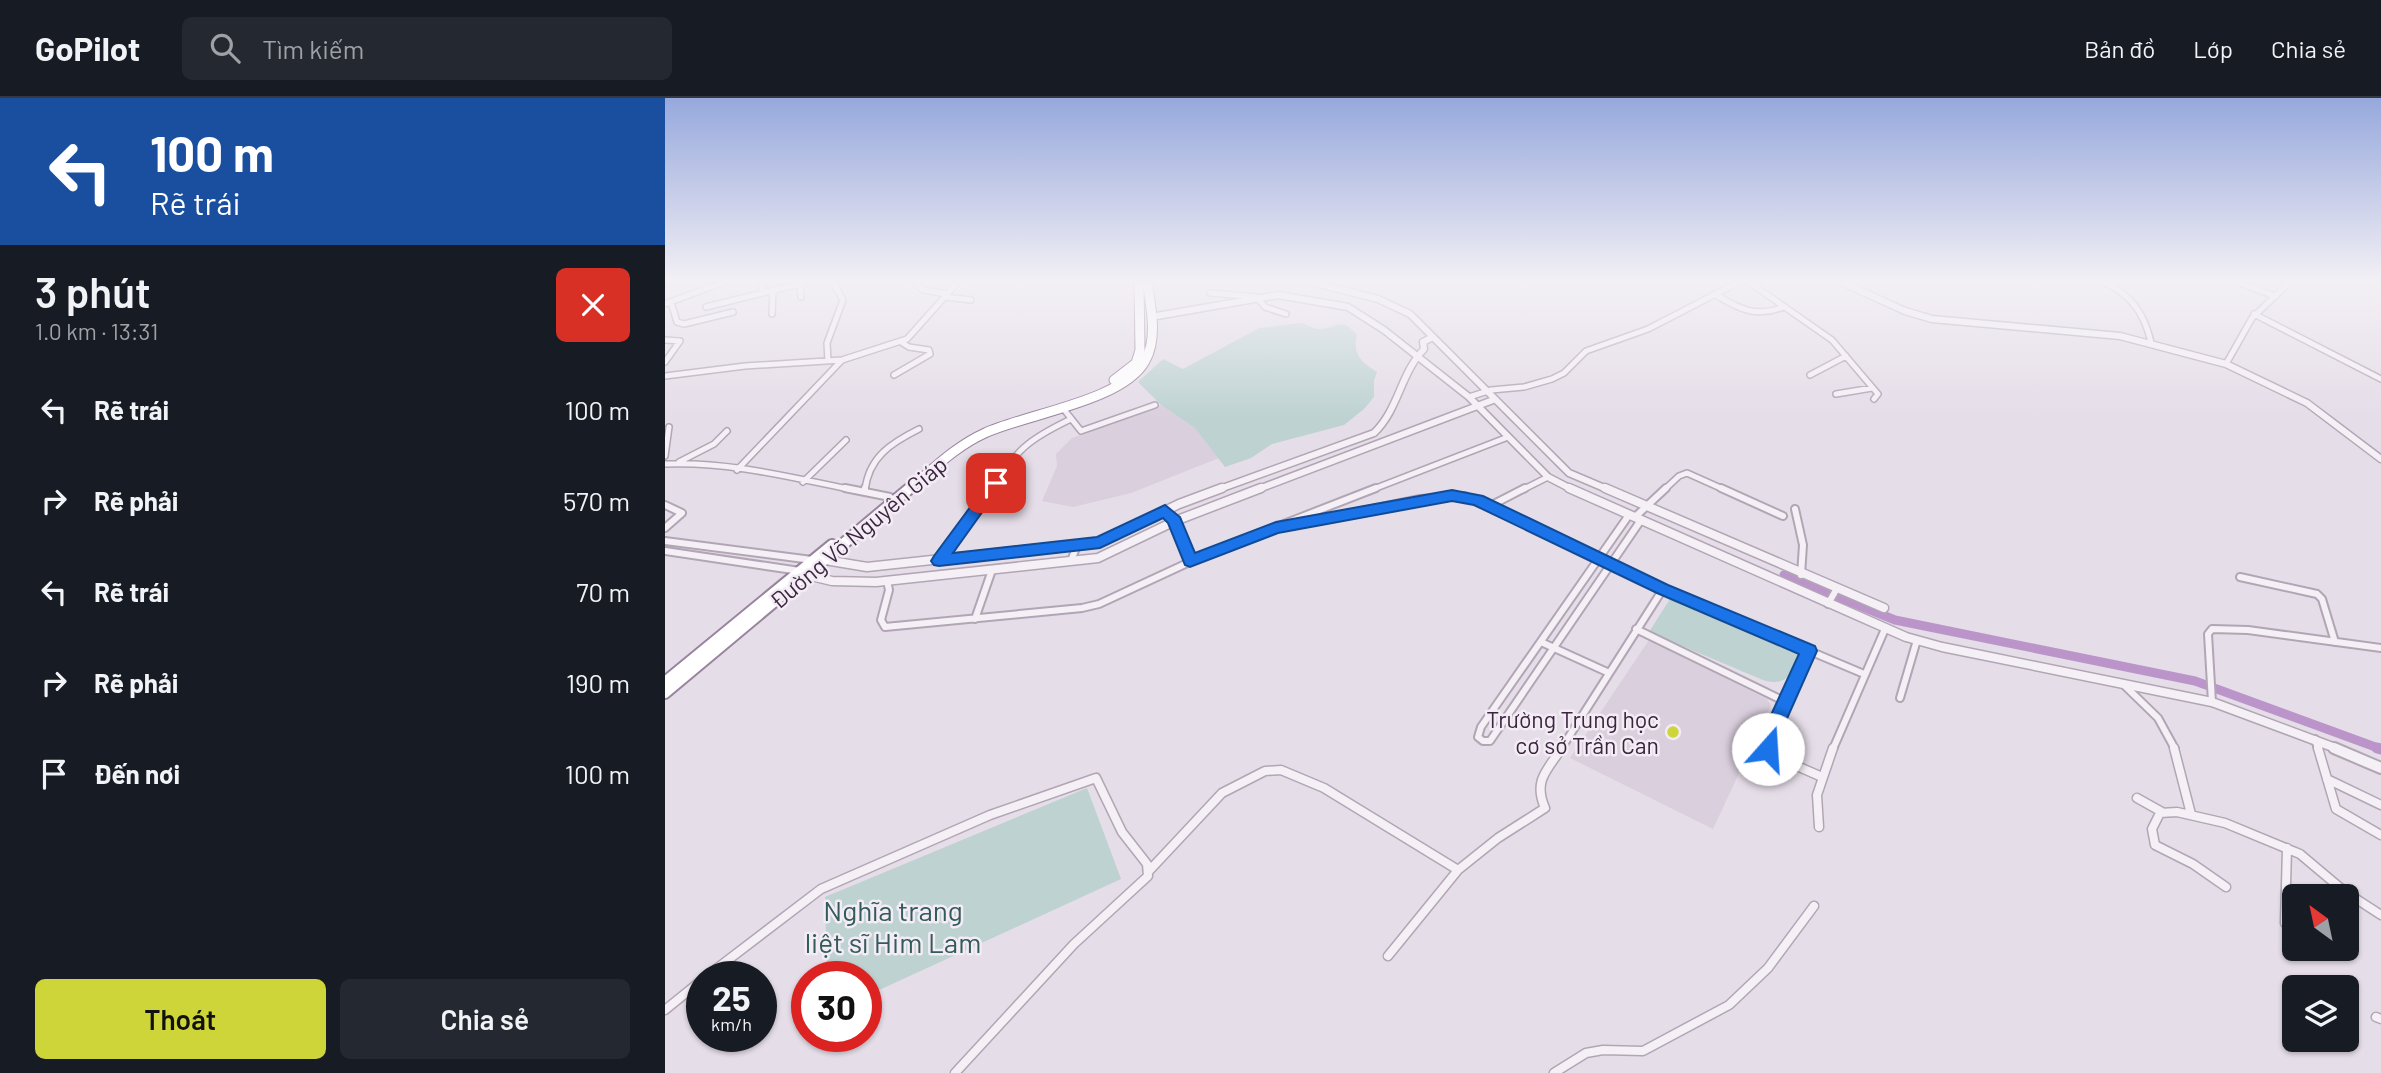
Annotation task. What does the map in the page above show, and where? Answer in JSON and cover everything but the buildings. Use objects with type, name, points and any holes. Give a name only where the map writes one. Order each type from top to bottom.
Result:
[{"type":"highway","name":"Đường Võ Nguyên Giáp","points":[[819,560],[943,452],[981,428],[1079,396],[1123,374],[1136,363],[1140,350],[1140,328]]},
{"type":"highway","name":"Đường Võ Nguyên Giáp","points":[[665,682],[968,442],[996,428],[1101,393],[1129,378],[1142,368],[1151,343],[1151,328]]},
{"type":"highway","name":"Đường Võ Nguyên Giáp","points":[[665,693],[803,573]]},
{"type":"street","points":[[828,361],[827,343],[833,328]]},
{"type":"street","points":[[665,376],[745,366],[842,360],[901,342],[920,328]]},
{"type":"street","points":[[1380,328],[1469,397],[1548,477],[1582,495],[1832,596],[1882,618],[1917,640],[2212,702],[2315,739],[2381,768]]},
{"type":"street","points":[[1422,328],[1569,473],[1801,575],[1832,596],[1882,618]]},
{"type":"street","points":[[1469,397],[1486,391],[1545,382],[1564,373],[1586,351],[1651,328]]},
{"type":"street","points":[[1813,328],[1832,340],[1846,356],[1878,394],[1874,399]]},
{"type":"street","points":[[2029,328],[2103,334],[2151,342],[2227,364],[2315,408],[2381,459]]},
{"type":"street","points":[[2148,328],[2151,342]]},
{"type":"street","points":[[2227,364],[2247,328]]},
{"type":"street","points":[[2280,328],[2381,379]]},
{"type":"street","points":[[665,551],[786,567],[841,582],[887,581],[1098,558],[1173,519],[1366,438],[1384,425],[1394,409],[1407,369],[1416,355],[1424,349],[1423,342],[1431,338]]},
{"type":"street","points":[[665,340],[680,341],[665,362]]},
{"type":"street","points":[[894,375],[930,354],[929,351],[909,347],[901,342]]},
{"type":"street","points":[[1810,375],[1846,356]]},
{"type":"street","points":[[737,470],[824,382],[842,360]]},
{"type":"street","points":[[1836,394],[1872,388]]},
{"type":"street","points":[[665,541],[867,566],[1076,547],[1114,537],[1165,511],[1493,400]]},
{"type":"street","points":[[1062,407],[1081,431],[1155,405]]},
{"type":"street","points":[[939,561],[1021,447],[1041,433],[1070,419]]},
{"type":"street","points":[[665,456],[669,427]]},
{"type":"street","points":[[865,492],[867,473],[871,465],[891,444],[919,429]]},
{"type":"street","points":[[678,463],[714,444],[727,430]]},
{"type":"street","points":[[887,581],[890,590],[881,620],[885,627],[1102,604],[1129,594],[1190,561],[1508,437]]},
{"type":"street","points":[[803,482],[846,440]]},
{"type":"street","points":[[665,464],[737,470],[890,497]]},
{"type":"street","points":[[1635,518],[1612,564],[1490,741],[1483,741],[1478,737],[1481,727],[1600,559],[1643,507],[1679,476],[1687,473],[1783,516]]},
{"type":"street","points":[[1490,506],[1548,477]]},
{"type":"street","points":[[1276,528],[1452,496],[1465,496],[1663,589],[1864,674]]},
{"type":"street","points":[[665,505],[682,513],[665,528]]},
{"type":"street","points":[[1795,509],[1804,553],[1801,575]]},
{"type":"street","points":[[1165,511],[1173,519],[1190,561]]},
{"type":"street","points":[[1072,559],[1076,547]]},
{"type":"street","points":[[975,619],[992,570]]},
{"type":"street","points":[[2240,578],[2317,594],[2322,599],[2335,642]]},
{"type":"street","points":[[1388,956],[1458,870],[1498,838],[1545,808],[1539,795],[1539,783],[1663,589]]},
{"type":"street","points":[[1819,827],[1816,808],[1822,777],[1864,674],[1882,618]]},
{"type":"street","points":[[1636,629],[1786,702]]},
{"type":"street","points":[[2212,702],[2206,644],[2212,629],[2248,630],[2381,648]]},
{"type":"street","points":[[1900,698],[1917,640]]},
{"type":"street","points":[[1541,642],[1608,672]]},
{"type":"street","points":[[1809,651],[1768,741],[1768,749],[1772,755],[1822,777]]},
{"type":"street","points":[[2122,683],[2155,713],[2166,728],[2187,789],[2191,814]]},
{"type":"street","points":[[2315,739],[2338,811],[2381,835]]},
{"type":"street","points":[[955,1073],[1074,944],[1149,872],[1222,793],[1265,771],[1281,770],[1324,788],[1458,870]]},
{"type":"street","points":[[727,961],[821,889],[991,815],[1090,778],[1096,778],[1122,832],[1147,864],[1149,872]]},
{"type":"street","points":[[2327,779],[2381,805]]},
{"type":"street","points":[[2137,798],[2162,812],[2191,814],[2225,823],[2287,848],[2309,860],[2344,891],[2381,915]]},
{"type":"street","points":[[2162,812],[2157,815],[2153,826],[2151,839],[2155,845],[2193,864],[2225,887]]},
{"type":"street","points":[[2286,884],[2287,848]]},
{"type":"street","points":[[1554,1073],[1586,1053],[1603,1050],[1643,1051],[1729,1005],[1768,968],[1814,906]]},
{"type":"street","points":[[665,1010],[686,994]]},
{"type":"shaded area","points":[[1161,405],[1195,428],[1219,458],[1131,493],[1073,507],[1042,501],[1057,466],[1056,454],[1072,438]]},
{"type":"shaded area","name":"Trường Trung học cơ sở Trần Can","points":[[1649,640],[1767,699],[1771,705],[1713,829],[1570,758]]},
{"type":"green space","points":[[1259,328],[1352,329],[1357,335],[1359,357],[1377,372],[1374,397],[1344,425],[1272,444],[1251,458],[1225,467],[1195,428],[1161,405],[1138,382],[1163,359],[1183,369]]},
{"type":"green space","points":[[1670,599],[1804,651],[1784,680],[1763,680],[1649,632]]},
{"type":"green space","name":"Nghĩa trang liệt sĩ Him Lam","points":[[1087,788],[1121,879],[882,989],[882,961],[827,961],[825,897]]},
{"type":"waterway","points":[[1784,575],[1895,620],[2195,681],[2381,749],[2377,748]]},
{"type":"place","name":"Trường Trung học cơ sở Trần Can","points":[[1673,732]]},
{"type":"route","points":[[996,483],[939,561],[1100,542],[1165,510],[1175,521],[1190,561],[1276,528],[1452,496],[1478,500],[1663,589],[1809,651],[1768,741],[1768,749]]}]
